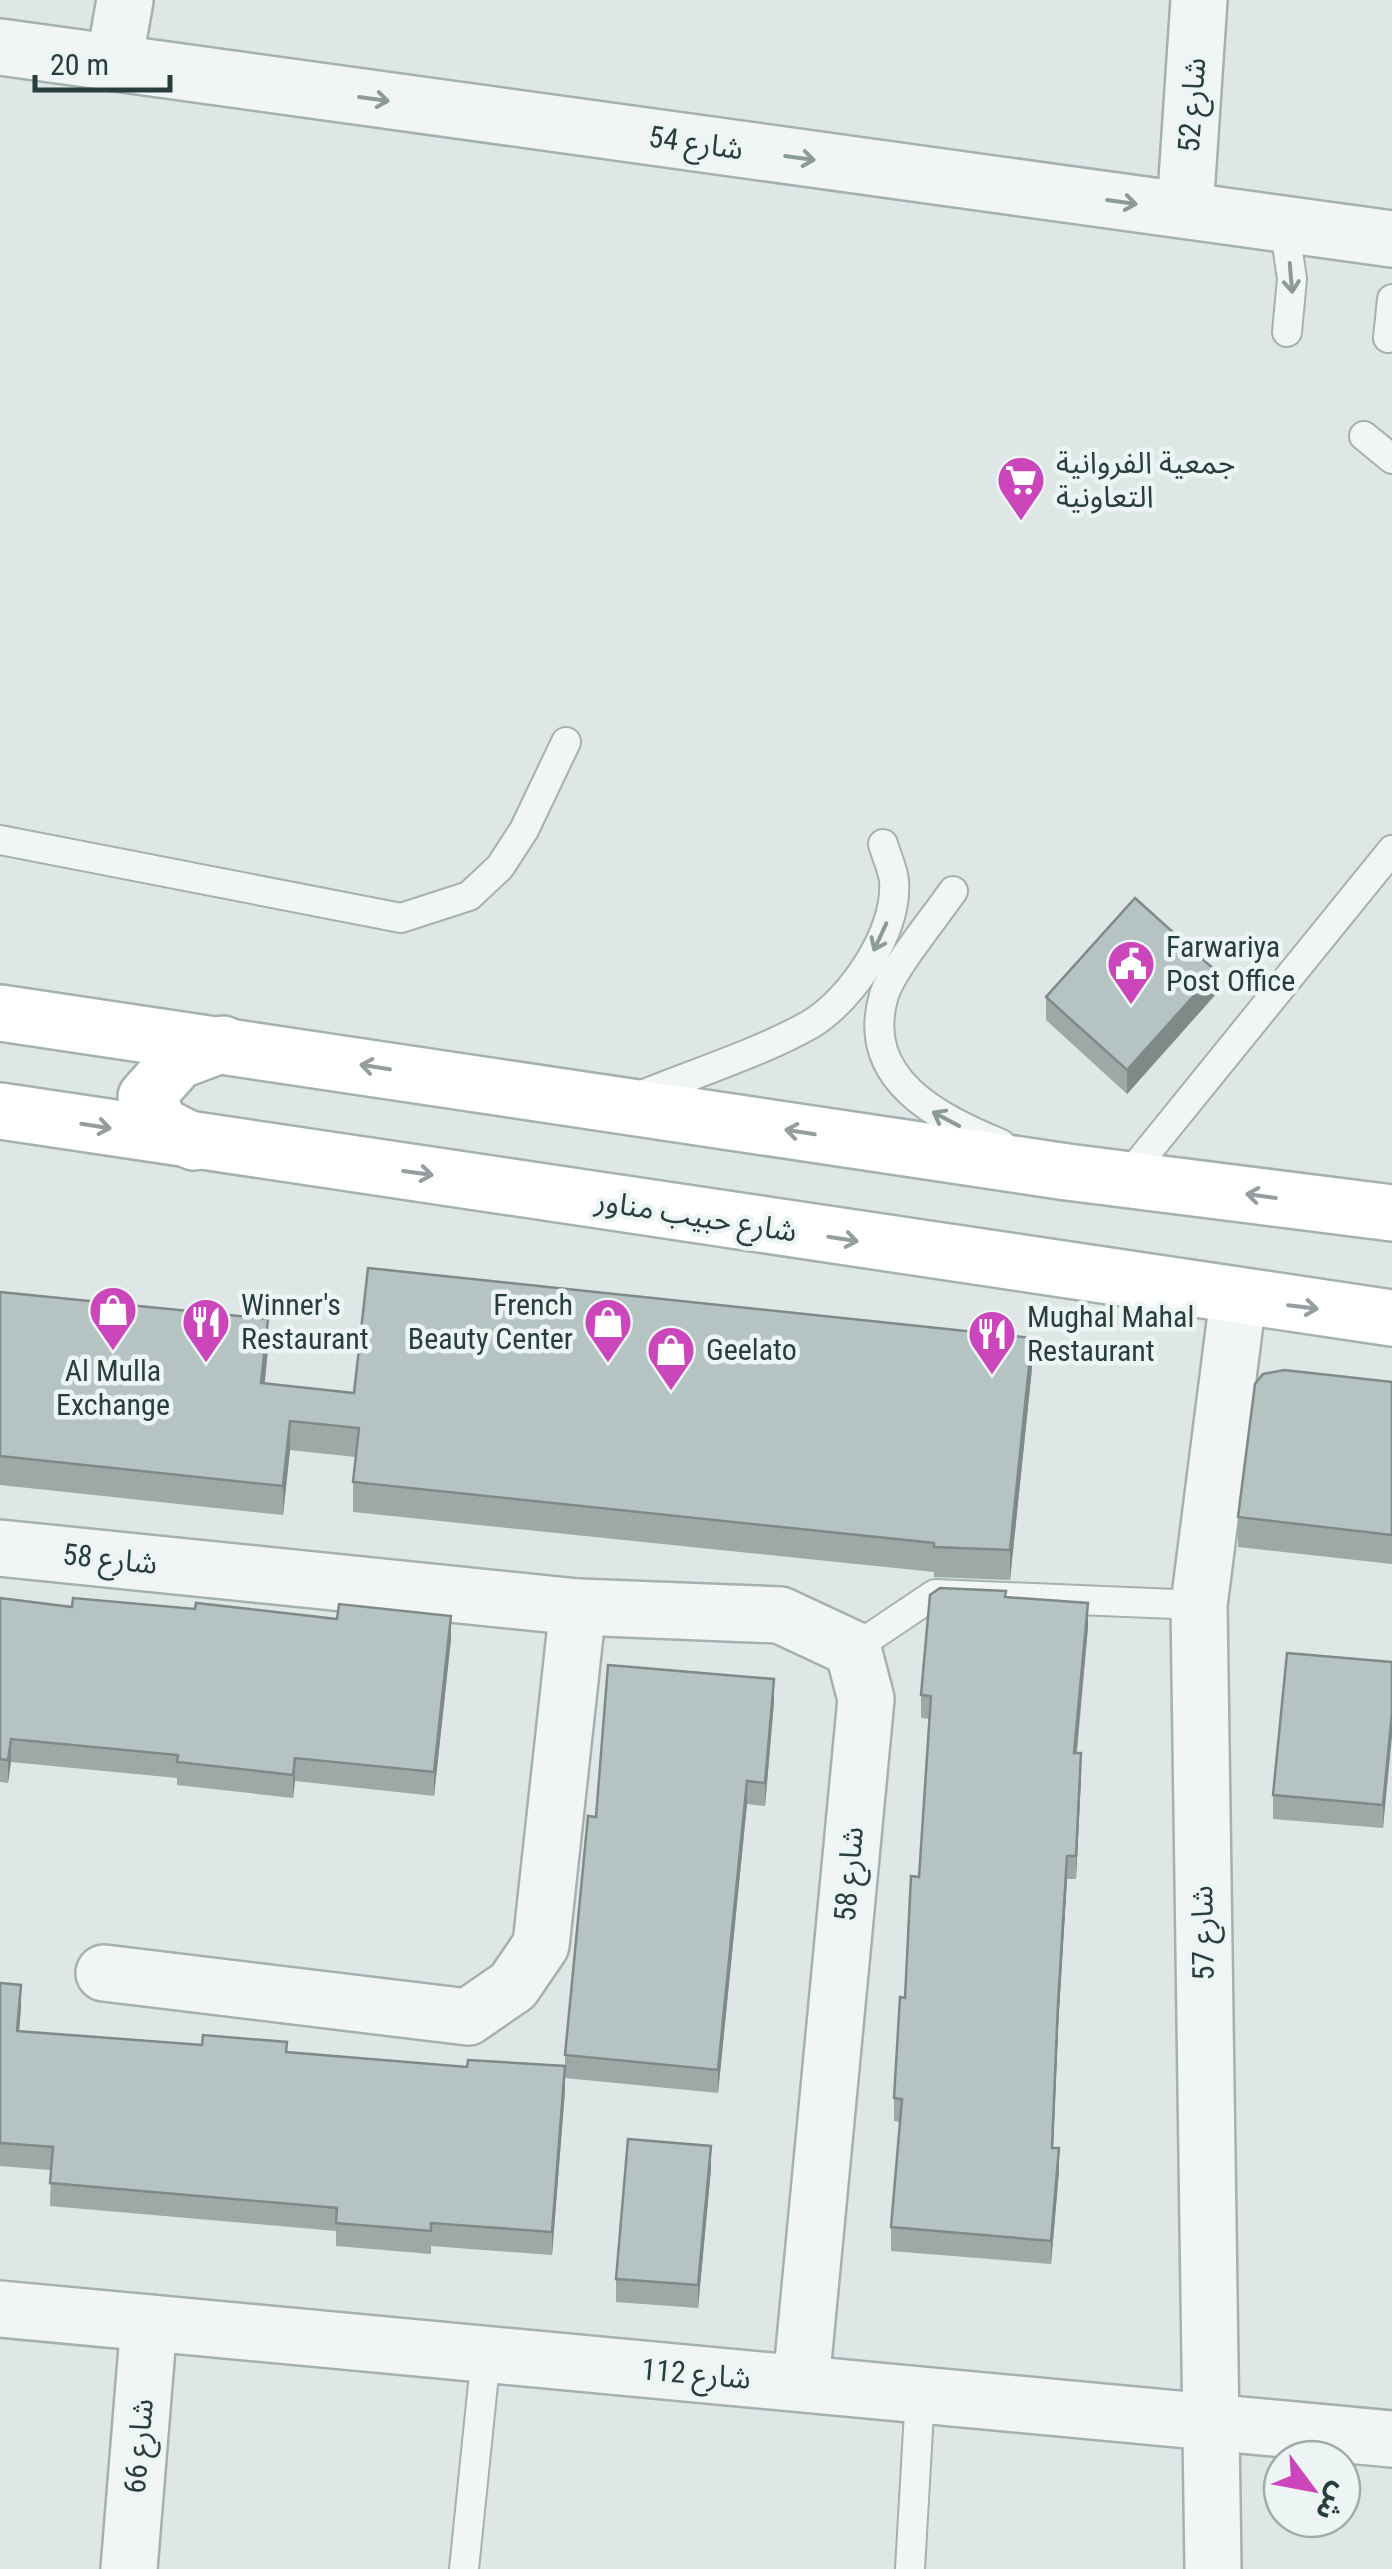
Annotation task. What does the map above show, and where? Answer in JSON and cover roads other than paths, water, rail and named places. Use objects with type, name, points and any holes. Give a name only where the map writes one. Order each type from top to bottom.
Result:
[{"type":"street","points":[[114,63],[126,0]]},
{"type":"street","name":"شارع 52","points":[[1186,210],[1199,0]]},
{"type":"street","name":"شارع 54","points":[[0,47],[1392,239]]},
{"type":"street","points":[[0,1014],[1067,1172],[1392,1213]]},
{"type":"street","points":[[194,1142],[161,1124],[146,1097],[178,1062],[223,1044]]},
{"type":"street","name":"شارع حبيب مناور","points":[[0,1111],[1238,1299],[1392,1318]]},
{"type":"street","name":"شارع 57","points":[[1213,2569],[1199,1604],[1238,1299]]},
{"type":"street","name":"شارع 58","points":[[0,1548],[578,1607],[780,1614],[853,1649],[866,1699],[800,2383]]},
{"type":"street","points":[[104,1973],[468,2018],[512,1986],[541,1945],[578,1607]]},
{"type":"street","name":"شارع 112","points":[[0,2309],[1392,2439]]},
{"type":"street","name":"شارع 66","points":[[129,2569],[148,2322]]},
{"type":"lane","points":[[1284,224],[1292,280],[1287,332]]},
{"type":"lane","points":[[1388,338],[1392,299]]},
{"type":"lane","points":[[1364,436],[1392,459]]},
{"type":"lane","points":[[0,840],[401,918],[469,896],[500,866],[524,830],[566,742]]},
{"type":"lane","points":[[0,824],[50,852]]},
{"type":"lane","points":[[618,1104],[813,1022],[841,997],[869,961],[888,918],[894,881],[883,844]]},
{"type":"lane","points":[[1127,1177],[1392,850]]},
{"type":"lane","points":[[954,891],[884,995],[882,1037],[895,1076],[918,1103],[945,1120],[1067,1172]]},
{"type":"lane","points":[[0,986],[53,1020]]},
{"type":"lane","points":[[853,1649],[935,1594],[1199,1604]]},
{"type":"lane","points":[[464,2569],[486,2355]]},
{"type":"lane","points":[[910,2569],[920,2395]]},
{"type":"place","name":"جمعية الفروانية التعاونية","points":[[1021,522]]},
{"type":"place","name":"Farwariya Post Office","points":[[1131,1006]]},
{"type":"place","name":"Al Mulla Exchange","points":[[113,1352]]},
{"type":"place","name":"Winner's Restaurant","points":[[206,1364]]},
{"type":"place","name":"French Beauty Center","points":[[608,1364]]},
{"type":"place","name":"Mughal Mahal Restaurant","points":[[992,1376]]},
{"type":"place","name":"Geelato","points":[[671,1392]]}]
